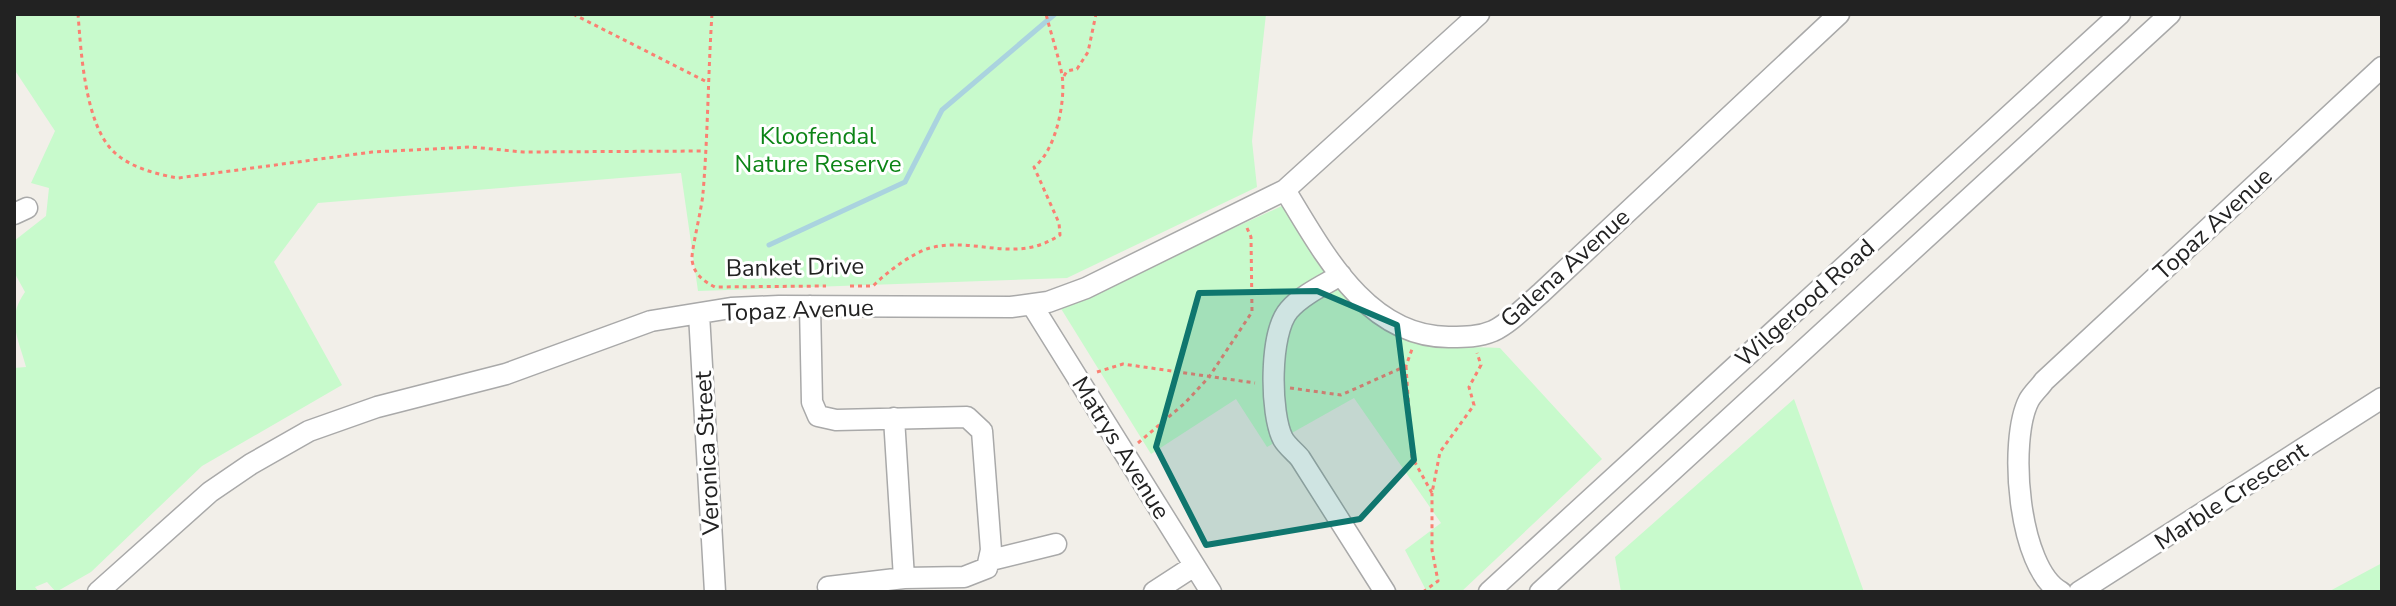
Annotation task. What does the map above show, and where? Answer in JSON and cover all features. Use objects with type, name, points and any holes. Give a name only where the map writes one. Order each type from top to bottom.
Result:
[{"type":"street","name":"Topaz Avenue","points":[[98,592],[210,492],[309,431],[377,407],[506,374],[651,321],[731,308],[1032,305],[1086,288],[1285,190],[1479,14]]},
{"type":"street","name":"Galena Avenue","points":[[1285,190],[1341,275],[1390,323],[1418,335],[1471,337],[1494,330],[1541,293],[1839,14]]},
{"type":"street","name":"Wilgerood Road","points":[[1489,592],[2120,14]]},
{"type":"street","name":"Wilgerood Road","points":[[1540,592],[2170,14]]},
{"type":"street","name":"Topaz Avenue","points":[[2061,592],[2046,580],[2033,552],[2019,481],[2020,437],[2029,401],[2044,381],[2382,67]]},
{"type":"street","points":[[1341,275],[1288,311],[1278,330],[1273,353],[1274,386],[1283,439],[1300,458],[1385,592]]},
{"type":"street","name":"Matrys Avenue","points":[[1032,305],[1211,592]]},
{"type":"street","points":[[810,306],[815,412],[826,420],[967,417],[978,424],[982,431],[991,560],[987,568],[964,577],[904,578],[828,587]]},
{"type":"street","name":"Veronica Street","points":[[699,314],[715,592]]},
{"type":"street","name":"Marble Crescent","points":[[2079,592],[2382,398]]},
{"type":"street","points":[[894,418],[904,578]]},
{"type":"street","points":[[991,560],[1056,544]]},
{"type":"street","points":[[1154,592],[1194,566]]},
{"type":"path","points":[[78,14],[81,58],[98,131],[124,160],[154,173],[178,178],[372,152],[471,147],[523,152],[705,151],[712,14]]},
{"type":"path","points":[[573,14],[707,82]]},
{"type":"path","name":"Banket Drive","points":[[844,286],[873,286],[887,272],[931,248],[1022,251],[1060,235],[1059,223],[1034,167],[1042,161],[1052,140],[1062,78],[1046,14]]},
{"type":"path","points":[[1062,78],[1067,71],[1077,69],[1088,52],[1096,14]]},
{"type":"path","name":"Banket Drive","points":[[705,151],[700,224],[692,258],[702,281],[731,288],[830,287]]},
{"type":"path","points":[[1126,454],[1201,386],[1252,312],[1251,237],[1239,214]]},
{"type":"path","points":[[1423,592],[1438,581],[1432,550],[1432,493],[1440,452],[1474,405],[1469,387],[1481,365],[1471,337]]},
{"type":"path","points":[[1406,366],[1412,457],[1432,493]]},
{"type":"highlighted area","points":[[1317,291],[1397,325],[1414,460],[1360,519],[1206,545],[1156,447],[1199,293]]},
{"type":"green space","name":"Kloofendal Nature Reserve","points":[[14,14],[1266,14],[1252,141],[1257,187],[1067,278],[698,291],[681,173],[318,203],[274,262],[342,385],[202,466],[91,572],[56,592],[47,582],[35,587],[39,592],[14,592],[14,368],[26,367],[15,328],[16,311],[25,292],[14,272],[14,241],[46,216],[49,188],[31,183],[55,131],[14,69]]},
{"type":"green space","points":[[1284,205],[1322,265],[1354,303],[1373,319],[1392,332],[1424,344],[1500,348],[1602,459],[1461,592],[1427,592],[1405,550],[1441,523],[1354,398],[1267,447],[1236,399],[1151,454],[1060,307]]},
{"type":"green space","points":[[1794,399],[1864,592],[1621,592],[1615,557]]},
{"type":"green space","points":[[2382,563],[2382,592],[2328,592]]},
{"type":"waterway","points":[[769,245],[905,182],[942,110],[1055,14]]}]
